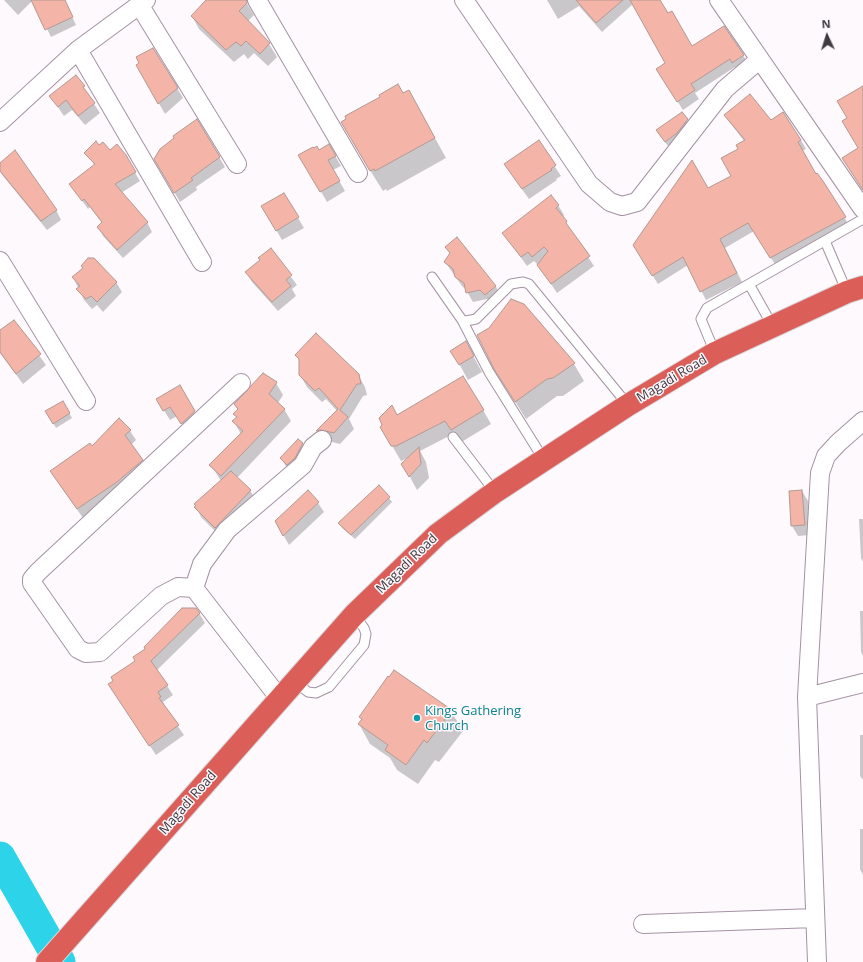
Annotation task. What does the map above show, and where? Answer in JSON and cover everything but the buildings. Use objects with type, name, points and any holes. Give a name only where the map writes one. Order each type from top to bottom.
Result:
[{"type":"highway","name":"Magadi Road","points":[[54,955],[354,615],[438,534],[495,492],[628,405],[715,353],[772,325],[855,289]]},
{"type":"street","points":[[258,0],[358,173]]},
{"type":"street","points":[[464,0],[589,184],[610,202],[622,206],[637,202],[725,90],[759,60]]},
{"type":"street","points":[[719,0],[863,209]]},
{"type":"street","points":[[0,122],[78,50],[143,3],[237,164]]},
{"type":"street","points":[[78,50],[202,262]]},
{"type":"street","points":[[0,261],[86,401]]},
{"type":"street","points":[[242,383],[38,572],[32,580],[32,583],[78,649],[86,653],[100,652],[161,596],[178,587],[194,588],[280,699]]},
{"type":"street","points":[[817,962],[807,697],[820,473],[826,456],[863,421]]},
{"type":"street","points":[[194,588],[202,564],[227,530],[303,465],[313,448],[322,440]]},
{"type":"street","points":[[807,697],[863,683]]},
{"type":"street","points":[[643,924],[815,918]]},
{"type":"lane","points":[[715,353],[701,319],[707,308],[863,219]]},
{"type":"lane","points":[[825,240],[855,289]]},
{"type":"lane","points":[[432,277],[462,320],[489,372],[544,460]]},
{"type":"lane","points":[[462,320],[470,321],[476,319],[511,284],[523,282],[528,284],[628,405]]},
{"type":"lane","points":[[749,284],[772,325]]},
{"type":"lane","points":[[453,437],[495,492]]},
{"type":"lane","points":[[295,682],[308,692],[316,693],[330,687],[364,645],[366,634],[364,628],[354,615]]},
{"type":"waterway","points":[[0,857],[60,962]]},
{"type":"place","name":"Kings Gathering Church","points":[[417,718]]}]
